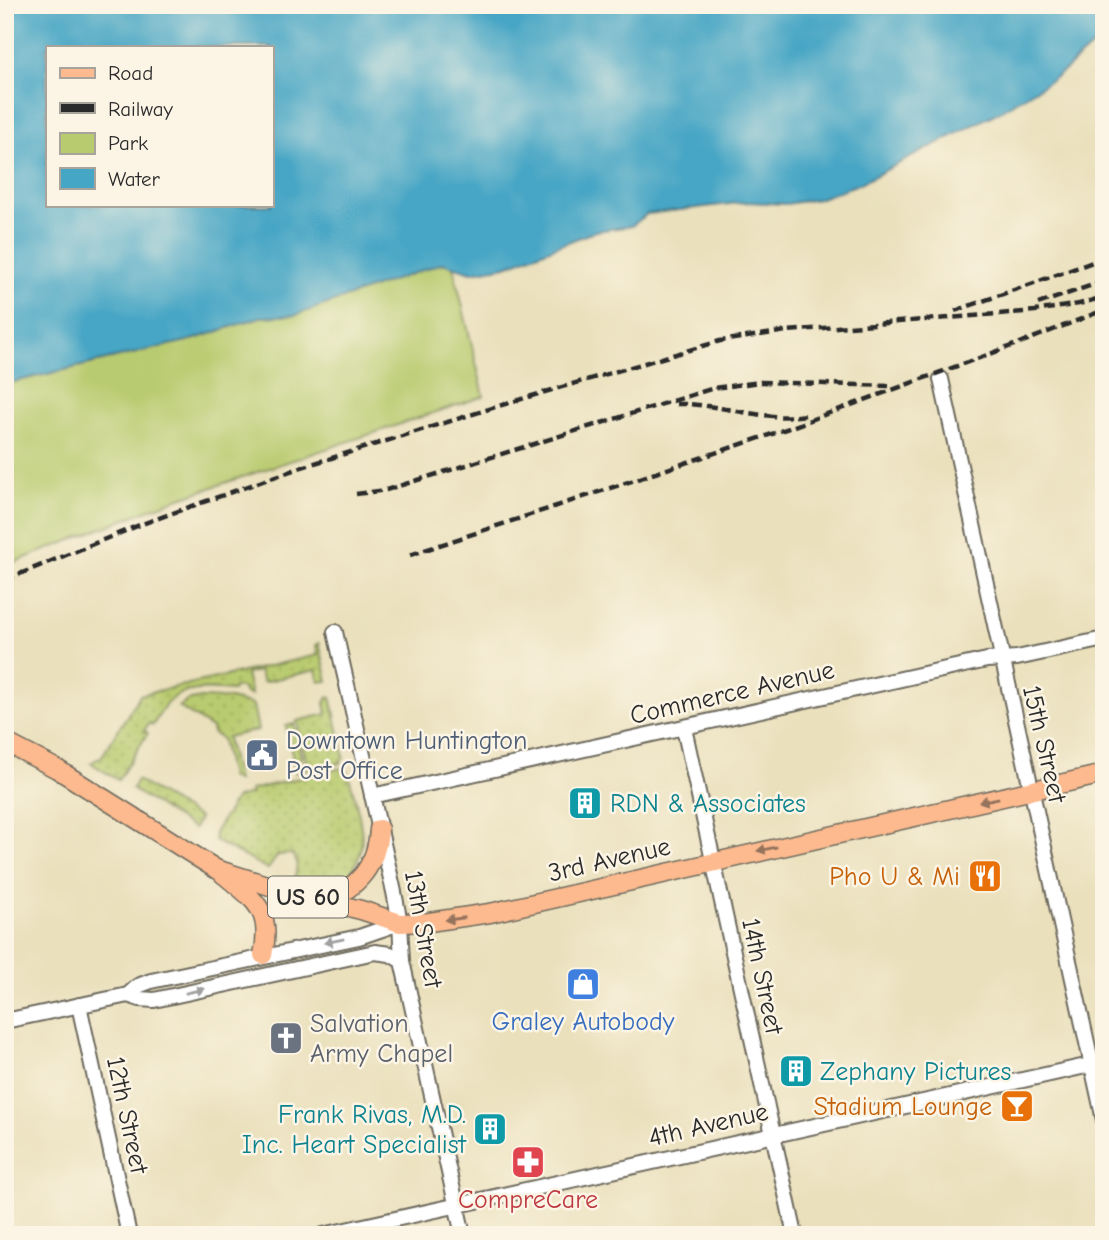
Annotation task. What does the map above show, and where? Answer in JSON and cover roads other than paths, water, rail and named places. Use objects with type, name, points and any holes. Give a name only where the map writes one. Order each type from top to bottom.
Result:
[{"type":"main road","name":"US 60","points":[[5,742],[57,769],[216,869],[400,923]]},
{"type":"main road","name":"3rd Avenue","points":[[400,923],[429,922],[490,913],[1104,774]]},
{"type":"main road","points":[[322,902],[346,891],[362,877],[376,855],[379,829]]},
{"type":"main road","points":[[216,869],[260,906],[266,931],[263,956]]},
{"type":"street","name":"15th Street","points":[[941,379],[1031,791],[1098,1063],[1104,1119]]},
{"type":"street","name":"13th Street","points":[[335,632],[400,923],[402,961],[463,1235]]},
{"type":"street","name":"Commerce Avenue","points":[[372,796],[986,660],[1017,658],[1104,639]]},
{"type":"street","name":"14th Street","points":[[684,728],[796,1235]]},
{"type":"street","name":"3rd Avenue","points":[[128,995],[138,986],[150,981],[359,937],[400,923]]},
{"type":"street","name":"3rd Avenue","points":[[5,1021],[128,995],[154,1000],[375,952],[390,954],[402,961]]},
{"type":"street","name":"12th Street","points":[[79,1005],[129,1235]]},
{"type":"street","name":"4th Avenue","points":[[323,1235],[1098,1063]]},
{"type":"water","points":[[5,5],[1104,5],[1104,28],[1098,30],[1099,40],[1058,76],[995,114],[861,183],[818,199],[786,204],[746,202],[647,214],[632,226],[596,231],[506,266],[472,272],[442,263],[296,315],[260,317],[195,339],[5,384]]},
{"type":"railway","points":[[955,311],[1104,258]]},
{"type":"railway","points":[[1038,304],[1104,281]]},
{"type":"railway","points":[[5,580],[142,524],[299,468],[720,341],[787,331],[1035,311],[1104,297]]},
{"type":"railway","points":[[410,555],[775,433],[1104,310]]},
{"type":"railway","points":[[356,494],[386,490],[714,388],[760,382],[889,386]]},
{"type":"railway","points":[[676,404],[774,416],[807,415]]},
{"type":"place","name":"Downtown Huntington Post Office","points":[[262,755]]},
{"type":"place","name":"RDN & Associates","points":[[585,803]]},
{"type":"place","name":"Pho U & Mi","points":[[985,876]]},
{"type":"place","name":"Graley Autobody","points":[[583,984]]},
{"type":"place","name":"Salvation Army Chapel","points":[[286,1038]]},
{"type":"place","name":"Zephany Pictures","points":[[796,1071]]},
{"type":"place","name":"Stadium Lounge","points":[[1017,1106]]},
{"type":"place","name":"Frank Rivas, M.D. Inc. Heart Specialist","points":[[490,1129]]},
{"type":"place","name":"CompreCare","points":[[528,1162]]}]
